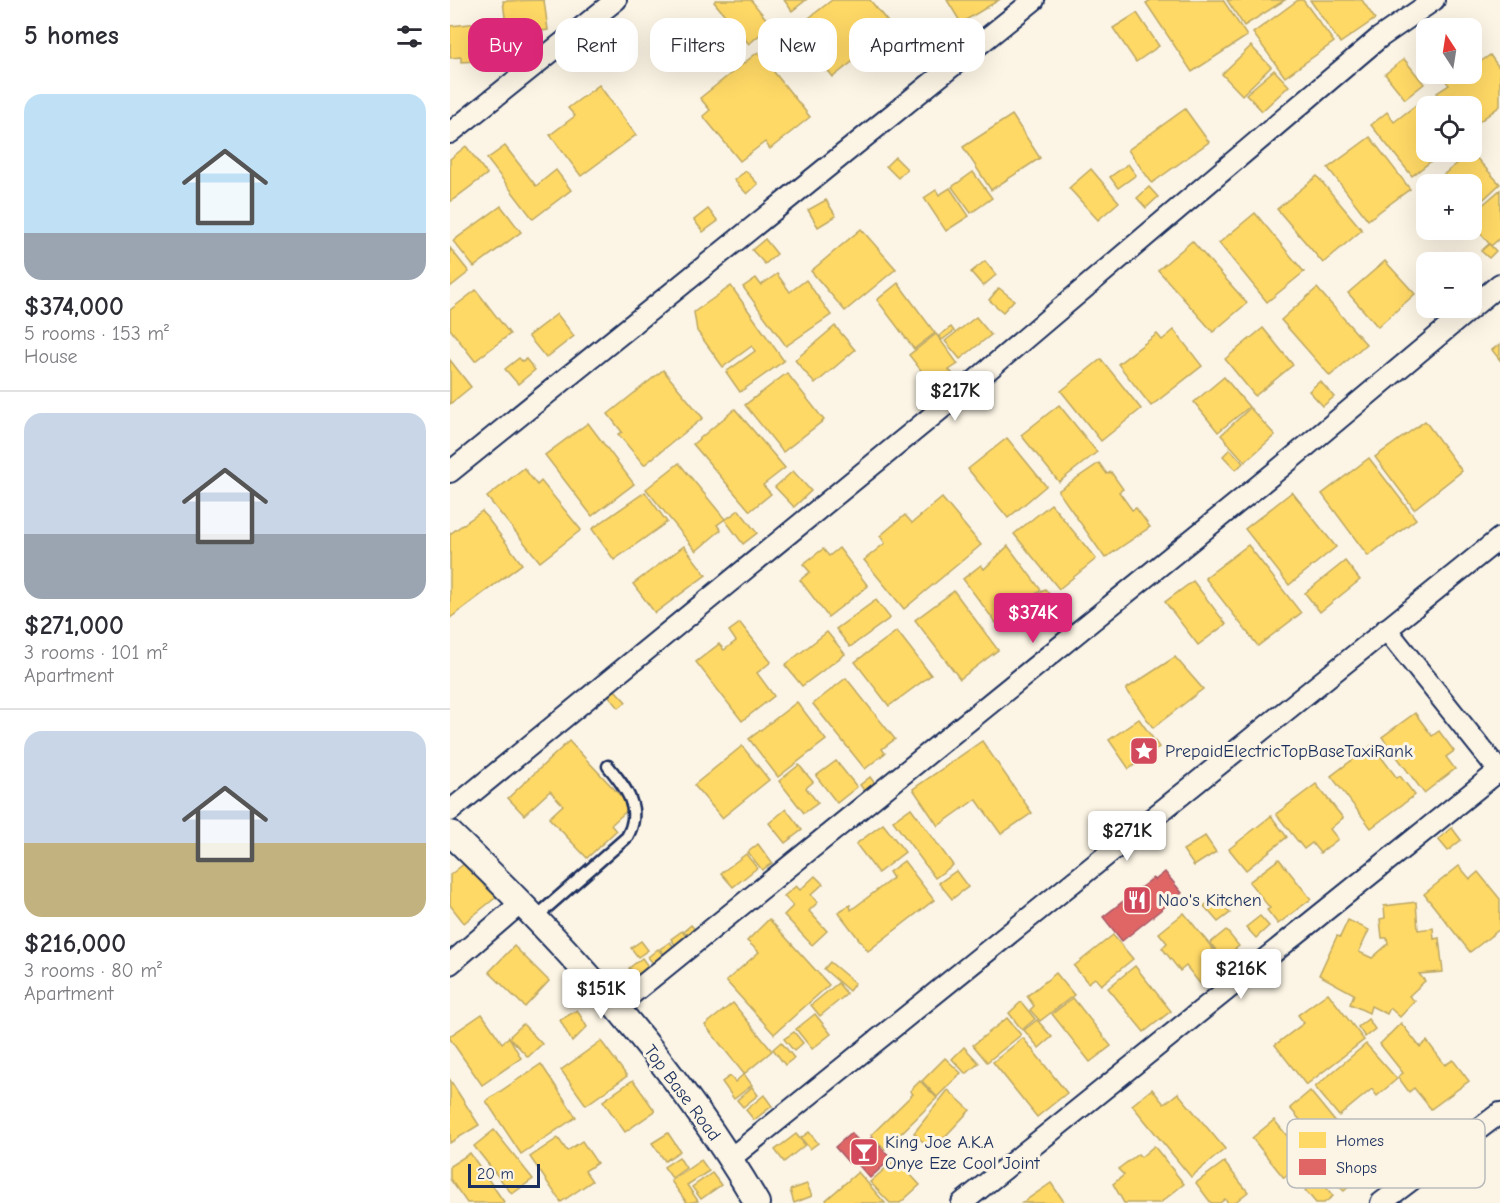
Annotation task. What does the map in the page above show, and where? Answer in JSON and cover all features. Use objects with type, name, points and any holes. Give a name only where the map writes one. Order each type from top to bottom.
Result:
[{"type":"street","points":[[450,132],[616,0]]},
{"type":"street","points":[[450,472],[1034,0]]},
{"type":"street","points":[[450,811],[975,381],[1379,38],[1434,0]]},
{"type":"street","points":[[617,1006],[1270,476],[1500,284]]},
{"type":"street","points":[[731,1158],[1500,538]]},
{"type":"street","points":[[962,1203],[1500,771],[1386,629]]},
{"type":"street","name":"Top Base Road","points":[[450,833],[529,910],[617,1006],[731,1158],[757,1203]]},
{"type":"street","points":[[450,964],[529,910]]},
{"type":"street","points":[[1485,1124],[1500,1113]]},
{"type":"street","points":[[1381,1203],[1401,1188]]},
{"type":"lane","points":[[529,910],[627,837],[634,825],[631,798],[608,766]]},
{"type":"building: Homes","points":[[544,0],[548,30],[543,31],[543,18],[505,18],[503,1]]},
{"type":"building: Homes","points":[[716,0],[751,0],[765,18],[758,18],[758,36],[749,44],[746,40],[746,18],[727,18],[714,2]]},
{"type":"building: Homes","points":[[784,0],[806,0],[792,11]]},
{"type":"building: Homes","points":[[832,0],[870,0],[885,18],[849,18],[849,64],[833,77],[829,72],[837,72],[837,18],[809,18]]},
{"type":"building: Homes","points":[[947,0],[999,0],[969,18],[958,18]]},
{"type":"building: Homes","points":[[1151,0],[1223,0],[1247,36],[1192,72],[1146,3]]},
{"type":"building: Homes","points":[[1227,0],[1285,0],[1244,26]]},
{"type":"building: Homes","points":[[1298,0],[1303,0],[1334,42],[1285,77],[1253,33]]},
{"type":"building: Homes","points":[[1310,0],[1362,0],[1375,19],[1340,43]]},
{"type":"building: Homes","points":[[1137,13],[1159,46],[1136,62],[1113,28]]},
{"type":"building: Homes","points":[[468,24],[468,62],[461,62],[461,57],[450,58],[450,26]]},
{"type":"building: Homes","points":[[1251,46],[1271,67],[1242,95],[1222,74]]},
{"type":"building: Homes","points":[[758,52],[758,72],[774,72],[810,117],[770,149],[765,142],[740,161],[703,116],[710,110],[700,98],[733,72],[746,72],[746,62]]},
{"type":"building: Homes","points":[[1490,55],[1500,69],[1500,106],[1482,120],[1482,96],[1439,96],[1437,93],[1448,84],[1482,84],[1482,61]]},
{"type":"building: Homes","points":[[1404,59],[1416,74],[1416,84],[1424,84],[1405,99],[1385,74]]},
{"type":"building: Homes","points":[[1274,70],[1289,86],[1262,111],[1246,94]]},
{"type":"building: Homes","points":[[599,85],[636,135],[581,176],[550,135],[575,116],[568,108]]},
{"type":"building: Homes","points":[[1416,105],[1416,162],[1430,162],[1412,176],[1371,125],[1387,112],[1394,122]]},
{"type":"building: Homes","points":[[1185,109],[1209,142],[1152,183],[1128,150]]},
{"type":"building: Homes","points":[[1012,115],[1040,158],[991,190],[963,147]]},
{"type":"building: Homes","points":[[1370,137],[1410,189],[1368,220],[1328,168]]},
{"type":"building: Homes","points":[[466,146],[487,174],[450,202],[450,159]]},
{"type":"building: Homes","points":[[505,146],[536,186],[556,170],[571,190],[533,219],[487,159]]},
{"type":"building: Homes","points":[[895,157],[907,169],[898,178],[886,166]]},
{"type":"building: Homes","points":[[1459,162],[1480,162],[1500,184],[1482,201],[1482,174],[1444,174]]},
{"type":"building: Homes","points":[[1128,164],[1136,175],[1118,188],[1110,177]]},
{"type":"building: Homes","points":[[1091,169],[1119,202],[1098,220],[1069,188]]},
{"type":"building: Homes","points":[[746,171],[758,184],[747,194],[734,180]]},
{"type":"building: Homes","points":[[973,172],[992,198],[971,213],[952,187]]},
{"type":"building: Homes","points":[[1317,176],[1362,230],[1323,263],[1277,209]]},
{"type":"building: Homes","points":[[1149,187],[1158,197],[1146,208],[1137,198]]},
{"type":"building: Homes","points":[[950,188],[969,216],[946,231],[924,198],[936,190],[939,195]]},
{"type":"building: Homes","points":[[1500,190],[1500,238],[1491,246],[1482,235],[1482,205]]},
{"type":"building: Homes","points":[[826,200],[836,216],[818,227],[808,210]]},
{"type":"building: Homes","points":[[501,206],[521,232],[474,267],[453,241]]},
{"type":"building: Homes","points":[[708,209],[718,221],[703,232],[694,220]]},
{"type":"building: Homes","points":[[1255,213],[1304,272],[1267,302],[1219,243]]},
{"type":"building: Homes","points":[[861,229],[896,269],[845,311],[811,271]]},
{"type":"building: Homes","points":[[765,239],[777,254],[765,264],[752,250]]},
{"type":"building: Homes","points":[[1192,241],[1247,303],[1213,332],[1158,270]]},
{"type":"building: Homes","points":[[1489,244],[1496,251],[1489,258],[1481,251]]},
{"type":"building: Homes","points":[[450,248],[469,272],[450,287]]},
{"type":"building: Homes","points":[[985,261],[996,275],[983,286],[971,272]]},
{"type":"building: Homes","points":[[1385,261],[1415,294],[1378,327],[1348,293]]},
{"type":"building: Homes","points":[[777,274],[790,292],[806,280],[831,315],[786,346],[743,287],[756,278],[761,285]]},
{"type":"building: Homes","points":[[898,283],[935,333],[914,349],[877,300]]},
{"type":"building: Homes","points":[[731,286],[784,361],[740,392],[726,372],[755,351],[752,346],[723,367],[697,331],[694,312]]},
{"type":"building: Homes","points":[[999,288],[1014,300],[1003,312],[989,300]]},
{"type":"building: Homes","points":[[1317,288],[1366,344],[1330,376],[1281,320]]},
{"type":"building: Homes","points":[[476,290],[510,334],[475,361],[450,329],[450,310]]},
{"type":"building: Homes","points":[[557,314],[574,336],[546,358],[528,336]]},
{"type":"building: Homes","points":[[976,317],[991,335],[960,359],[945,341]]},
{"type":"building: Homes","points":[[835,326],[855,350],[815,384],[795,360]]},
{"type":"building: Homes","points":[[951,327],[954,331],[942,340],[939,336]]},
{"type":"building: Homes","points":[[1263,328],[1293,365],[1255,396],[1225,359]]},
{"type":"building: Homes","points":[[1174,330],[1202,366],[1151,406],[1118,364],[1157,334],[1162,340]]},
{"type":"building: Homes","points":[[936,334],[958,364],[949,370],[952,373],[934,387],[909,355]]},
{"type":"building: Homes","points":[[1500,344],[1500,360],[1492,350]]},
{"type":"building: Homes","points":[[519,358],[522,361],[526,359],[535,370],[518,384],[505,369]]},
{"type":"building: Homes","points":[[1101,359],[1141,409],[1101,441],[1061,391]]},
{"type":"building: Homes","points":[[450,360],[471,387],[450,404]]},
{"type":"building: Homes","points":[[663,370],[703,418],[644,465],[618,434],[622,432],[608,414]]},
{"type":"building: Homes","points":[[787,373],[824,420],[783,452],[745,405]]},
{"type":"building: Homes","points":[[1224,377],[1249,407],[1218,432],[1194,402]]},
{"type":"building: Homes","points":[[1320,381],[1334,397],[1323,406],[1309,391]]},
{"type":"building: Homes","points":[[1059,405],[1097,452],[1059,482],[1021,435]]},
{"type":"building: Homes","points":[[1250,408],[1275,435],[1245,462],[1221,435]]},
{"type":"building: Homes","points":[[735,409],[785,468],[763,485],[771,494],[750,511],[693,444]]},
{"type":"building: Homes","points":[[1425,421],[1462,471],[1414,509],[1375,457]]},
{"type":"building: Homes","points":[[588,423],[634,484],[592,516],[545,455]]},
{"type":"building: Homes","points":[[1007,438],[1046,486],[1008,518],[968,469]]},
{"type":"building: Homes","points":[[1230,449],[1243,463],[1236,470],[1223,456]]},
{"type":"building: Homes","points":[[1369,458],[1416,519],[1368,556],[1322,494]]},
{"type":"building: Homes","points":[[679,463],[725,519],[717,525],[721,530],[696,551],[646,489]]},
{"type":"building: Homes","points":[[1099,463],[1107,474],[1111,472],[1123,489],[1119,492],[1132,510],[1136,508],[1150,527],[1105,558],[1058,491]]},
{"type":"building: Homes","points":[[524,468],[537,485],[541,481],[581,530],[540,562],[487,497]]},
{"type":"building: Homes","points":[[793,471],[811,491],[794,507],[775,487]]},
{"type":"building: Homes","points":[[645,492],[667,522],[614,560],[592,529]]},
{"type":"building: Homes","points":[[1292,492],[1336,547],[1289,585],[1245,529]]},
{"type":"building: Homes","points":[[942,498],[981,545],[904,609],[864,560],[885,543],[880,536],[905,515],[912,523]]},
{"type":"building: Homes","points":[[1051,504],[1096,559],[1059,589],[1014,534]]},
{"type":"building: Homes","points":[[739,510],[757,533],[743,544],[725,520]]},
{"type":"building: Homes","points":[[482,511],[522,564],[450,618],[450,534]]},
{"type":"building: Homes","points":[[1248,545],[1301,613],[1258,646],[1205,578]]},
{"type":"building: Homes","points":[[684,546],[706,575],[655,613],[633,584]]},
{"type":"building: Homes","points":[[1008,546],[1041,590],[1028,600],[1039,614],[1021,628],[1013,617],[999,627],[963,579],[981,565],[984,569]]},
{"type":"building: Homes","points":[[839,548],[868,586],[828,617],[800,580],[810,572],[803,564],[823,549],[829,556]]},
{"type":"building: Homes","points":[[1345,561],[1360,580],[1320,612],[1305,593]]},
{"type":"building: Homes","points":[[1193,581],[1226,624],[1198,645],[1165,602]]},
{"type":"building: Homes","points":[[1045,589],[1059,606],[1049,614],[1035,597]]},
{"type":"building: Homes","points":[[954,591],[998,650],[960,679],[915,620]]},
{"type":"building: Homes","points":[[876,600],[890,618],[850,647],[836,629]]},
{"type":"building: Homes","points":[[740,623],[771,662],[757,673],[774,696],[742,721],[696,662],[719,644],[724,650],[736,641],[729,631]]},
{"type":"building: Homes","points":[[897,631],[931,675],[889,706],[855,662]]},
{"type":"building: Homes","points":[[827,632],[845,654],[802,686],[785,665]]},
{"type":"building: Homes","points":[[1175,657],[1203,689],[1153,728],[1126,689]]},
{"type":"building: Homes","points":[[846,678],[895,739],[882,749],[885,753],[865,769],[813,704]]},
{"type":"building: Homes","points":[[615,690],[626,702],[619,708],[609,696]]},
{"type":"building: Homes","points":[[797,702],[826,740],[778,777],[749,739]]},
{"type":"building: Homes","points":[[1415,713],[1432,736],[1439,731],[1454,751],[1446,757],[1455,769],[1424,793],[1382,737]]},
{"type":"building: Homes","points":[[1139,719],[1159,747],[1129,769],[1109,740]]},
{"type":"building: Homes","points":[[569,741],[631,807],[611,825],[616,831],[587,858],[549,818],[563,805],[550,791],[524,815],[508,798]]},
{"type":"building: Homes","points":[[982,741],[1032,813],[1001,834],[976,799],[938,826],[913,789]]},
{"type":"building: Homes","points":[[1372,745],[1397,778],[1400,776],[1415,795],[1371,828],[1331,776]]},
{"type":"building: Homes","points":[[742,746],[769,780],[722,818],[694,785]]},
{"type":"building: Homes","points":[[836,761],[857,787],[837,803],[816,776]]},
{"type":"building: Homes","points":[[799,765],[813,782],[806,788],[818,803],[804,813],[779,781]]},
{"type":"building: Homes","points":[[870,777],[876,785],[866,793],[860,785]]},
{"type":"building: Homes","points":[[1316,784],[1343,818],[1330,829],[1338,839],[1320,853],[1312,843],[1304,849],[1276,814]]},
{"type":"building: Homes","points":[[911,808],[953,865],[935,878],[893,821]]},
{"type":"building: Homes","points":[[786,809],[802,830],[785,843],[769,823]]},
{"type":"building: Homes","points":[[1271,816],[1287,837],[1246,870],[1229,849]]},
{"type":"building: Homes","points":[[883,824],[905,852],[878,873],[856,844]]},
{"type":"building: Homes","points":[[1452,828],[1461,840],[1448,851],[1438,839]]},
{"type":"building: Homes","points":[[1205,836],[1216,852],[1194,866],[1183,850]]},
{"type":"building: Homes","points":[[758,844],[772,863],[762,870],[748,852]]},
{"type":"building: Homes","points":[[746,854],[757,868],[733,887],[721,873]]},
{"type":"building: Homes","points":[[470,859],[499,895],[464,923],[450,905],[450,875]]},
{"type":"building: Homes","points":[[1279,859],[1311,899],[1278,924],[1267,910],[1270,908],[1249,882]]},
{"type":"building: Homes","points":[[904,861],[934,900],[868,951],[838,912],[850,905],[851,910],[893,878],[889,872]]},
{"type":"building: Homes","points":[[1459,866],[1470,879],[1478,872],[1500,899],[1500,929],[1470,952],[1424,894]]},
{"type":"building: Homes","points":[[956,871],[968,887],[952,899],[939,883]]},
{"type":"building: Homes","points":[[815,876],[823,884],[811,895],[818,902],[809,911],[827,931],[812,945],[784,915],[793,906],[784,896],[796,886],[800,890]]},
{"type":"building: Homes","points":[[1216,896],[1230,913],[1218,922],[1204,906]]},
{"type":"building: Homes","points":[[1416,902],[1418,930],[1433,928],[1434,939],[1439,938],[1443,972],[1419,974],[1425,981],[1409,996],[1415,1001],[1400,1017],[1390,1008],[1387,1014],[1371,1006],[1369,1013],[1350,1004],[1354,994],[1319,975],[1337,936],[1340,937],[1348,920],[1369,930],[1359,952],[1372,958],[1388,944],[1387,938],[1382,938],[1380,919],[1385,918],[1384,906]]},
{"type":"building: Homes","points":[[1184,913],[1226,965],[1201,985],[1186,966],[1180,971],[1162,948],[1167,943],[1159,933]]},
{"type":"building: Homes","points":[[1260,916],[1269,926],[1256,938],[1246,927]]},
{"type":"building: Homes","points":[[769,919],[829,985],[774,1034],[726,981],[759,952],[747,941]]},
{"type":"building: Homes","points":[[691,925],[699,934],[691,940],[684,931]]},
{"type":"building: Homes","points":[[1226,930],[1239,946],[1223,958],[1210,943]]},
{"type":"building: Homes","points":[[682,931],[689,940],[678,949],[671,939]]},
{"type":"building: Homes","points":[[1113,935],[1133,959],[1101,985],[1095,978],[1088,983],[1074,966]]},
{"type":"building: Homes","points":[[641,941],[648,950],[638,957],[631,948]]},
{"type":"building: Homes","points":[[670,942],[677,951],[667,958],[660,949]]},
{"type":"building: Homes","points":[[514,946],[549,981],[525,1007],[489,972]]},
{"type":"building: Homes","points":[[658,949],[666,959],[656,967],[648,957]]},
{"type":"building: Homes","points":[[642,958],[650,969],[638,978],[629,968]]},
{"type":"building: Homes","points":[[830,962],[855,983],[849,991],[824,969]]},
{"type":"building: Homes","points":[[1135,966],[1171,1011],[1144,1032],[1108,988]]},
{"type":"building: Homes","points":[[1056,973],[1074,995],[1040,1021],[1030,1010],[1034,1006],[1027,996]]},
{"type":"building: Homes","points":[[838,983],[847,994],[820,1016],[811,1005]]},
{"type":"building: Homes","points":[[1328,993],[1364,1040],[1306,1085],[1275,1045],[1304,1023],[1298,1015]]},
{"type":"building: Homes","points":[[1073,998],[1111,1046],[1090,1062],[1052,1014]]},
{"type":"building: Homes","points":[[1021,1002],[1035,1019],[1022,1030],[1009,1013]]},
{"type":"building: Homes","points":[[733,1003],[772,1051],[744,1074],[705,1025]]},
{"type":"building: Homes","points":[[577,1010],[587,1027],[572,1042],[560,1020]]},
{"type":"building: Homes","points":[[482,1014],[502,1043],[509,1037],[521,1058],[482,1085],[450,1036]]},
{"type":"building: Homes","points":[[815,1014],[831,1034],[812,1049],[796,1029]]},
{"type":"building: Homes","points":[[1007,1018],[1021,1035],[987,1062],[973,1045]]},
{"type":"building: Homes","points":[[1368,1019],[1375,1029],[1365,1037],[1358,1027]]},
{"type":"building: Homes","points":[[1037,1020],[1052,1037],[1039,1048],[1024,1030]]},
{"type":"building: Homes","points":[[1401,1023],[1420,1047],[1427,1041],[1445,1065],[1453,1060],[1469,1081],[1431,1109],[1414,1088],[1409,1092],[1398,1077],[1403,1073],[1380,1044]]},
{"type":"building: Homes","points":[[523,1024],[542,1044],[528,1057],[509,1037]]},
{"type":"building: Homes","points":[[794,1032],[803,1043],[794,1051],[784,1039]]},
{"type":"building: Homes","points":[[1023,1038],[1067,1093],[1037,1117],[993,1062]]},
{"type":"building: Homes","points":[[601,1041],[627,1076],[586,1105],[561,1070]]},
{"type":"building: Homes","points":[[781,1042],[794,1058],[785,1065],[773,1049]]},
{"type":"building: Homes","points":[[1366,1044],[1397,1079],[1377,1096],[1372,1089],[1339,1116],[1315,1087]]},
{"type":"building: Homes","points":[[964,1047],[979,1063],[966,1074],[952,1059]]},
{"type":"building: Homes","points":[[945,1058],[961,1073],[937,1097],[922,1081]]},
{"type":"building: Homes","points":[[541,1064],[576,1117],[521,1154],[486,1101]]},
{"type":"building: Homes","points":[[744,1074],[752,1085],[734,1099],[722,1082],[730,1076],[735,1082]]},
{"type":"building: Homes","points":[[450,1080],[479,1125],[450,1143]]},
{"type":"building: Homes","points":[[633,1080],[655,1111],[625,1132],[603,1101]]},
{"type":"building: Homes","points":[[920,1081],[937,1098],[885,1149],[871,1135],[913,1094],[910,1091]]},
{"type":"building: Homes","points":[[752,1087],[758,1095],[743,1107],[737,1100]]},
{"type":"building: Homes","points":[[1152,1089],[1164,1104],[1178,1093],[1225,1149],[1191,1177],[1132,1105]]},
{"type":"building: Homes","points":[[948,1090],[970,1110],[940,1142],[935,1137],[927,1146],[914,1133]]},
{"type":"building: Homes","points":[[1310,1091],[1333,1119],[1299,1119],[1290,1108]]},
{"type":"building: Homes","points":[[764,1095],[772,1106],[754,1120],[746,1110]]},
{"type":"building: Homes","points":[[1274,1120],[1287,1136],[1287,1176],[1284,1178],[1252,1138]]},
{"type":"building: Homes","points":[[494,1130],[533,1179],[512,1194],[474,1146]]},
{"type":"building: Homes","points":[[809,1132],[818,1143],[810,1149],[801,1138]]},
{"type":"building: Homes","points":[[668,1133],[680,1151],[665,1161],[652,1143]]},
{"type":"building: Homes","points":[[796,1134],[805,1145],[784,1162],[775,1150]]},
{"type":"building: Homes","points":[[558,1138],[567,1151],[582,1141],[597,1163],[585,1171],[592,1181],[561,1202],[530,1157]]},
{"type":"building: Homes","points":[[1154,1146],[1184,1184],[1160,1203],[1124,1203],[1113,1184],[1124,1175],[1118,1169],[1138,1154],[1141,1157]]},
{"type":"building: Homes","points":[[470,1153],[503,1203],[467,1203],[450,1179],[450,1166]]},
{"type":"building: Homes","points":[[679,1157],[686,1168],[672,1178],[664,1167]]},
{"type":"building: Homes","points":[[896,1159],[920,1185],[900,1203],[890,1203],[870,1182]]},
{"type":"building: Homes","points":[[701,1160],[709,1171],[687,1185],[698,1201],[687,1203],[671,1181]]},
{"type":"building: Homes","points":[[1224,1162],[1248,1192],[1234,1203],[1228,1203],[1225,1199],[1220,1203],[1211,1203],[1196,1183]]},
{"type":"building: Homes","points":[[858,1172],[885,1203],[828,1203],[826,1200]]},
{"type":"building: Homes","points":[[712,1173],[721,1185],[701,1199],[692,1187]]},
{"type":"building: Homes","points":[[1051,1183],[1065,1203],[1022,1203]]},
{"type":"building: Homes","points":[[807,1184],[812,1196],[794,1203],[790,1190]]},
{"type":"building: Homes","points":[[1327,1188],[1333,1196],[1324,1203],[1316,1203],[1305,1190]]},
{"type":"building: Shops","points":[[1165,872],[1182,893],[1122,941],[1103,917],[1153,878],[1155,880]]},
{"type":"building: Shops","points":[[851,1133],[863,1145],[872,1137],[891,1159],[870,1178],[854,1160],[849,1163],[835,1147]]},
{"type":"place","name":"PrepaidElectricTopBaseTaxiRank","points":[[1144,751]]},
{"type":"place","name":"Nao's Kitchen","points":[[1137,900]]},
{"type":"place","name":"King Joe A.K.A Onye Eze Cool Joint","points":[[864,1152]]}]
